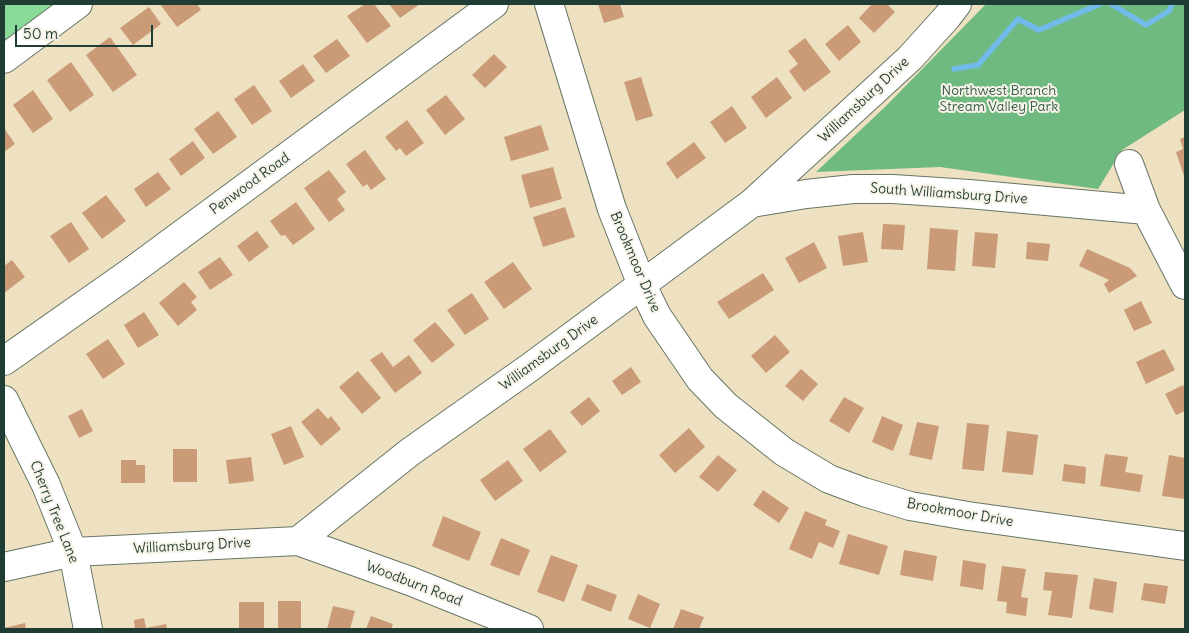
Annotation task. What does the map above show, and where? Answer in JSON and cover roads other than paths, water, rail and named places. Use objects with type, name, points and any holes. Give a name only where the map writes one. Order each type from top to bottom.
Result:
[{"type":"street","points":[[4,59],[78,4]]},
{"type":"street","name":"Penwood Road","points":[[4,361],[128,274],[494,4]]},
{"type":"street","name":"Brookmoor Drive","points":[[549,4],[612,209],[642,285],[657,316],[700,379],[726,406],[784,452],[829,479],[864,492],[910,506],[968,516],[1185,546]]},
{"type":"street","name":"Williamsburg Drive","points":[[4,566],[73,552],[298,541],[410,452],[536,363],[752,204],[910,58],[958,4]]},
{"type":"street","points":[[1129,164],[1146,210],[1185,286]]},
{"type":"street","name":"South Williamsburg Drive","points":[[752,204],[853,188],[893,188],[1146,210]]},
{"type":"street","name":"Cherry Tree Lane","points":[[4,400],[46,485],[73,552],[88,629]]},
{"type":"street","name":"Woodburn Road","points":[[298,541],[410,581],[529,629]]},
{"type":"street","name":"Williamsburg Drive","points":[[4,548],[39,543],[73,552]]},
{"type":"waterway","points":[[954,69],[978,65],[1018,19],[1039,30],[1100,4]]},
{"type":"waterway","points":[[1111,4],[1146,25],[1169,11],[1172,4]]},
{"type":"park label","name":"Northwest Branch Stream Valley Park","points":[[999,99]]}]
